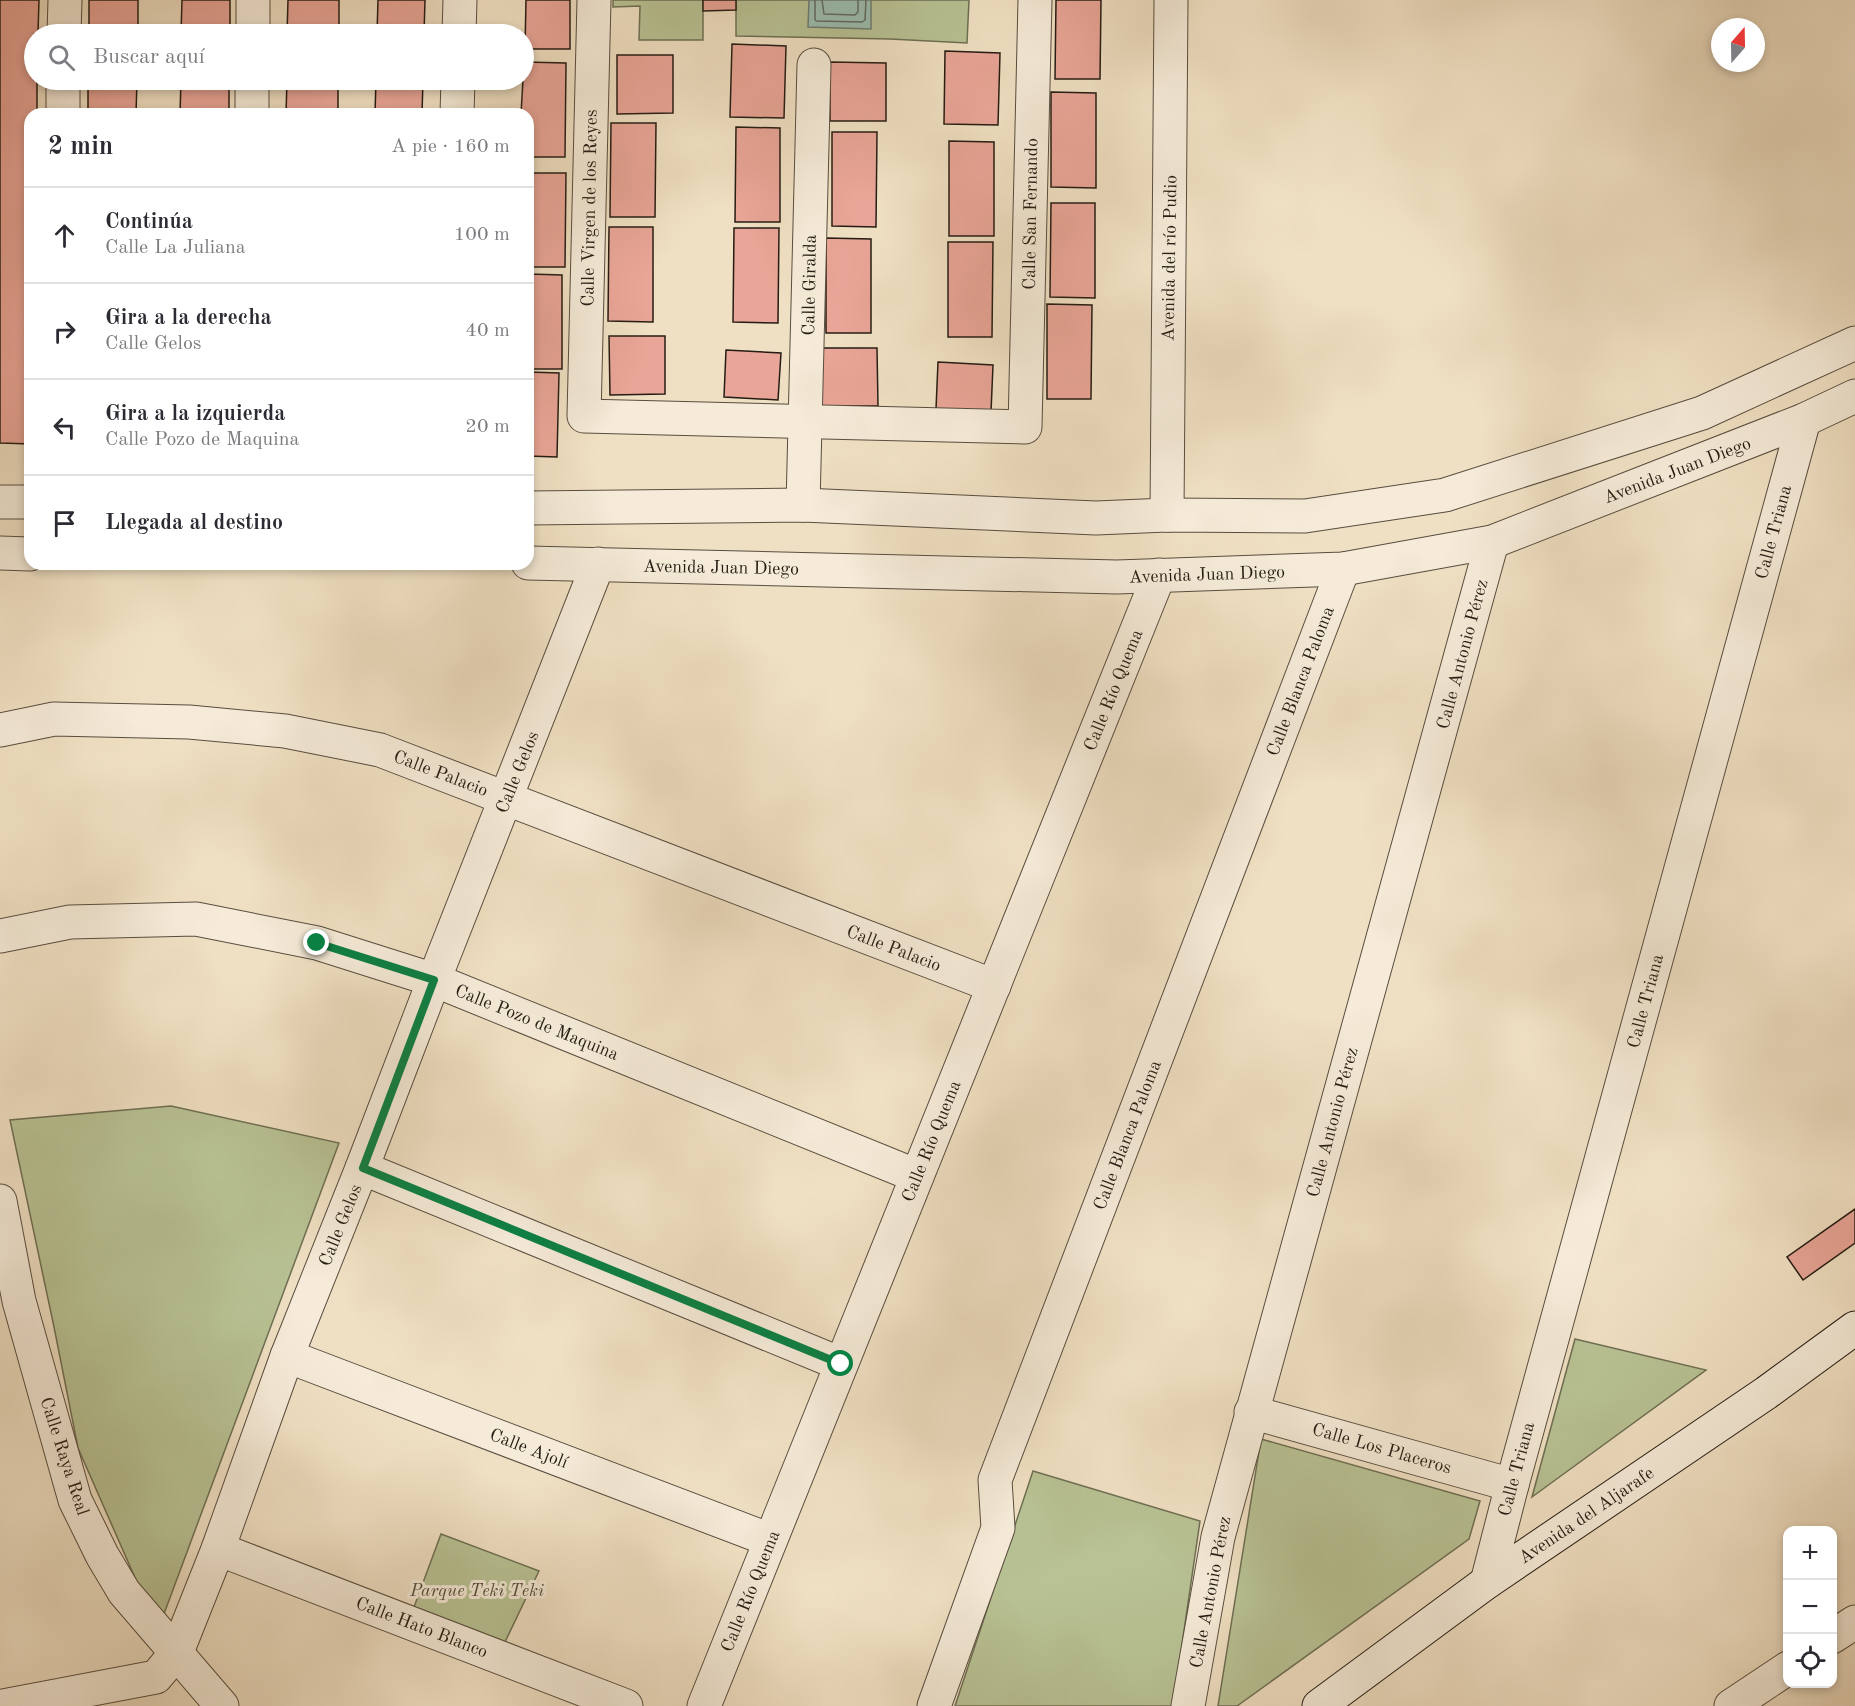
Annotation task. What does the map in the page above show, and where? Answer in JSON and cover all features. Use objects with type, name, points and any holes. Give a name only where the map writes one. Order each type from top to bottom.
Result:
[{"type":"street","points":[[64,24],[65,0]]},
{"type":"street","points":[[253,0],[253,24]]},
{"type":"street","points":[[459,24],[460,0]]},
{"type":"street","name":"Calle Virgen de los Reyes","points":[[594,0],[584,416],[805,422]]},
{"type":"street","name":"Calle San Fernando","points":[[805,422],[1025,427],[1035,0]]},
{"type":"street","name":"Avenida del río Pudio","points":[[1167,516],[1171,0]]},
{"type":"street","name":"Calle Giralda","points":[[804,505],[814,65]]},
{"type":"street","points":[[63,90],[63,108]]},
{"type":"street","points":[[252,90],[252,108]]},
{"type":"street","points":[[457,108],[458,90]]},
{"type":"street","points":[[534,508],[804,505],[1096,518],[1305,516],[1445,495],[1702,413],[1855,343]]},
{"type":"street","name":"Avenida Juan Diego","points":[[534,563],[1117,578],[1343,569],[1492,542],[1804,420],[1855,396]]},
{"type":"street","name":"Calle Triana","points":[[1487,1582],[1804,420]]},
{"type":"street","points":[[0,502],[24,502]]},
{"type":"street","name":"Calle Antonio Pérez","points":[[1188,1706],[1218,1537],[1492,542]]},
{"type":"street","points":[[0,553],[24,554]]},
{"type":"street","name":"Calle Gelos","points":[[3,1706],[156,1677],[177,1652],[218,1549],[287,1356],[363,1168],[434,980],[598,564]]},
{"type":"street","name":"Calle Blanca Paloma","points":[[934,1706],[998,1528],[995,1480],[1343,569]]},
{"type":"street","name":"Calle Río Quema","points":[[704,1706],[1159,575]]},
{"type":"street","name":"Calle Palacio","points":[[0,730],[54,719],[189,722],[285,731],[380,750],[993,987]]},
{"type":"street","name":"Calle Pozo de Maquina","points":[[0,936],[70,922],[196,919],[317,943],[434,980],[917,1176]]},
{"type":"street","points":[[363,1168],[841,1364]]},
{"type":"street","name":"Calle Raya Real","points":[[0,1201],[10,1303],[75,1500],[102,1555],[124,1592],[222,1706]]},
{"type":"street","name":"Avenida del Aljarafe","points":[[1319,1706],[1487,1582],[1766,1393],[1855,1328]]},
{"type":"street","name":"Calle Ajolí","points":[[287,1356],[770,1540]]},
{"type":"street","name":"Calle Los Placeros","points":[[1251,1412],[1512,1485]]},
{"type":"street","name":"Calle Hato Blanco","points":[[218,1549],[626,1706]]},
{"type":"street","points":[[1837,1634],[1855,1622]]},
{"type":"street","points":[[1731,1706],[1783,1671]]},
{"type":"green space","points":[[613,0],[703,0],[703,40],[639,40],[640,6],[613,7]]},
{"type":"green space","points":[[736,0],[969,0],[967,43],[736,36]]},
{"type":"green space","points":[[171,1106],[339,1143],[158,1630],[78,1448],[10,1120]]},
{"type":"green space","points":[[1575,1339],[1706,1370],[1532,1497]]},
{"type":"green space","points":[[1261,1439],[1480,1501],[1469,1539],[1237,1706],[1218,1706]]},
{"type":"green space","points":[[1033,1471],[1200,1521],[1173,1706],[955,1706]]},
{"type":"green space","name":"Parque Teki Teki","points":[[441,1534],[539,1571],[504,1644],[414,1607]]},
{"type":"water","points":[[809,0],[871,0],[871,29],[808,27]]},
{"type":"building","points":[[0,0],[39,0],[38,24],[24,24],[24,90],[37,90],[37,108],[24,108],[24,444],[0,443]]},
{"type":"building","points":[[89,0],[138,0],[138,24],[89,24]]},
{"type":"building","points":[[182,0],[230,0],[230,24],[181,24]]},
{"type":"building","points":[[288,0],[339,0],[339,24],[287,24]]},
{"type":"building","points":[[378,0],[425,0],[424,24],[377,24]]},
{"type":"building","points":[[526,0],[570,0],[570,49],[534,49],[534,24],[526,24]]},
{"type":"building","points":[[703,0],[736,0],[736,10],[703,11]]},
{"type":"building","points":[[1056,0],[1101,0],[1100,79],[1055,79]]},
{"type":"building","points":[[732,44],[786,46],[784,118],[730,117]]},
{"type":"building","points":[[945,51],[1000,53],[998,125],[944,124]]},
{"type":"building","points":[[617,55],[673,55],[673,113],[617,114]]},
{"type":"building","points":[[534,62],[566,63],[565,157],[534,157],[534,108],[521,108],[522,90],[534,90]]},
{"type":"building","points":[[830,62],[886,63],[886,121],[830,121]]},
{"type":"building","points":[[88,90],[137,90],[136,108],[88,108]]},
{"type":"building","points":[[181,90],[229,90],[229,108],[180,108]]},
{"type":"building","points":[[287,90],[338,90],[338,108],[286,108]]},
{"type":"building","points":[[376,90],[423,90],[422,108],[375,108]]},
{"type":"building","points":[[1051,92],[1096,93],[1096,188],[1051,187]]},
{"type":"building","points":[[611,123],[656,123],[655,217],[610,217]]},
{"type":"building","points":[[736,127],[780,128],[780,222],[735,222]]},
{"type":"building","points":[[832,132],[877,132],[876,227],[832,226]]},
{"type":"building","points":[[949,141],[994,142],[994,236],[949,236]]},
{"type":"building","points":[[534,173],[566,173],[565,267],[534,267]]},
{"type":"building","points":[[1051,203],[1095,203],[1095,298],[1050,297]]},
{"type":"building","points":[[609,227],[653,227],[653,322],[608,321]]},
{"type":"building","points":[[734,228],[779,228],[778,323],[733,322]]},
{"type":"building","points":[[826,238],[871,239],[871,333],[826,333]]},
{"type":"building","points":[[948,242],[993,242],[992,337],[948,337]]},
{"type":"building","points":[[534,274],[562,275],[562,369],[534,369]]},
{"type":"building","points":[[1047,304],[1092,305],[1091,399],[1047,399]]},
{"type":"building","points":[[609,336],[665,336],[665,394],[610,395]]},
{"type":"building","points":[[822,348],[877,348],[878,406],[822,406]]},
{"type":"building","points":[[726,350],[781,353],[778,400],[724,397]]},
{"type":"building","points":[[938,362],[993,365],[991,412],[936,409]]},
{"type":"building","points":[[534,372],[559,373],[557,457],[534,456]]},
{"type":"building","points":[[1855,1209],[1855,1243],[1803,1280],[1787,1257]]},
{"type":"route","points":[[317,943],[434,980],[363,1168],[841,1364]]}]
